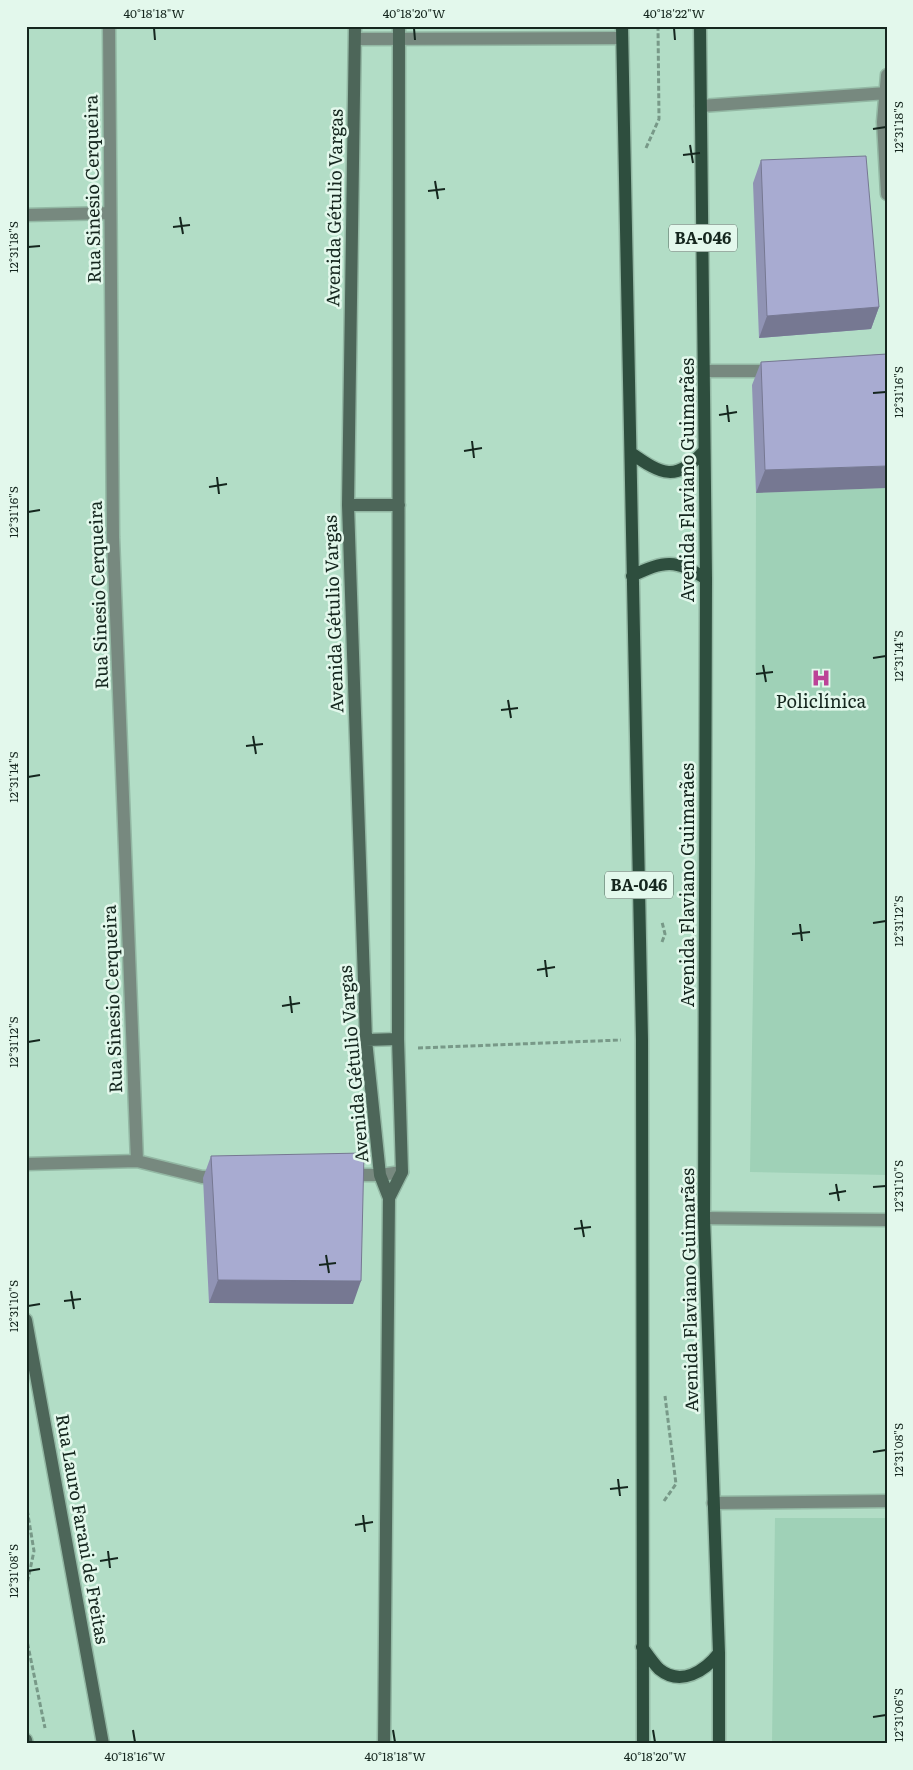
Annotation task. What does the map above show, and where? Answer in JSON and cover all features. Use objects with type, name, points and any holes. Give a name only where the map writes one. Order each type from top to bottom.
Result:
[{"type":"main road","name":"Avenida Flaviano Guimarães","points":[[700,26],[706,579],[704,1218],[719,1653],[719,1744]]},
{"type":"main road","name":"BA-046","points":[[622,32],[642,1040],[643,1744]]},
{"type":"main road","points":[[630,453],[658,470],[674,472],[691,465],[704,450]]},
{"type":"main road","points":[[632,576],[654,565],[670,564],[692,569],[706,579]]},
{"type":"main road","points":[[642,1647],[659,1669],[682,1677],[693,1676],[709,1666],[719,1653]]},
{"type":"street","name":"Rua Sinesio Cerqueira","points":[[108,26],[113,537],[137,1161]]},
{"type":"street","points":[[355,32],[622,32]]},
{"type":"street","name":"Avenida Gétulio Vargas","points":[[355,32],[348,505],[366,1040],[380,1175],[389,1198],[384,1744]]},
{"type":"street","name":"Avenida Gétulio Vargas","points":[[389,1198],[402,1172],[398,1044],[399,32]]},
{"type":"street","points":[[887,75],[883,122],[887,194]]},
{"type":"street","points":[[701,106],[886,93]]},
{"type":"street","points":[[26,215],[110,213]]},
{"type":"street","points":[[705,371],[791,372]]},
{"type":"street","points":[[348,505],[399,505]]},
{"type":"street","points":[[366,1040],[398,1044]]},
{"type":"street","points":[[26,1164],[137,1161],[202,1177],[232,1176]]},
{"type":"street","points":[[329,1175],[380,1175],[402,1172]]},
{"type":"street","points":[[704,1218],[887,1220]]},
{"type":"street","name":"Rua Lauro Farani de Freitas","points":[[26,1320],[103,1744]]},
{"type":"street","points":[[713,1503],[887,1501]]},
{"type":"street","points":[[26,1740],[27,1744]]},
{"type":"path","points":[[398,1044],[642,1040]]},
{"type":"path","points":[[26,1503],[34,1551],[26,1589]]},
{"type":"path","points":[[26,1636],[46,1735]]},
{"type":"shaded area","points":[[887,488],[887,1175],[750,1172],[755,864],[756,493]]},
{"type":"shaded area","points":[[775,1518],[887,1518],[887,1744],[772,1744]]},
{"type":"building","points":[[866,156],[879,307],[767,316],[761,160]]},
{"type":"building","points":[[887,354],[887,466],[765,470],[761,362]]},
{"type":"building","points":[[364,1153],[361,1281],[218,1280],[211,1156]]},
{"type":"place","name":"Policlínica","points":[[821,678]]}]
